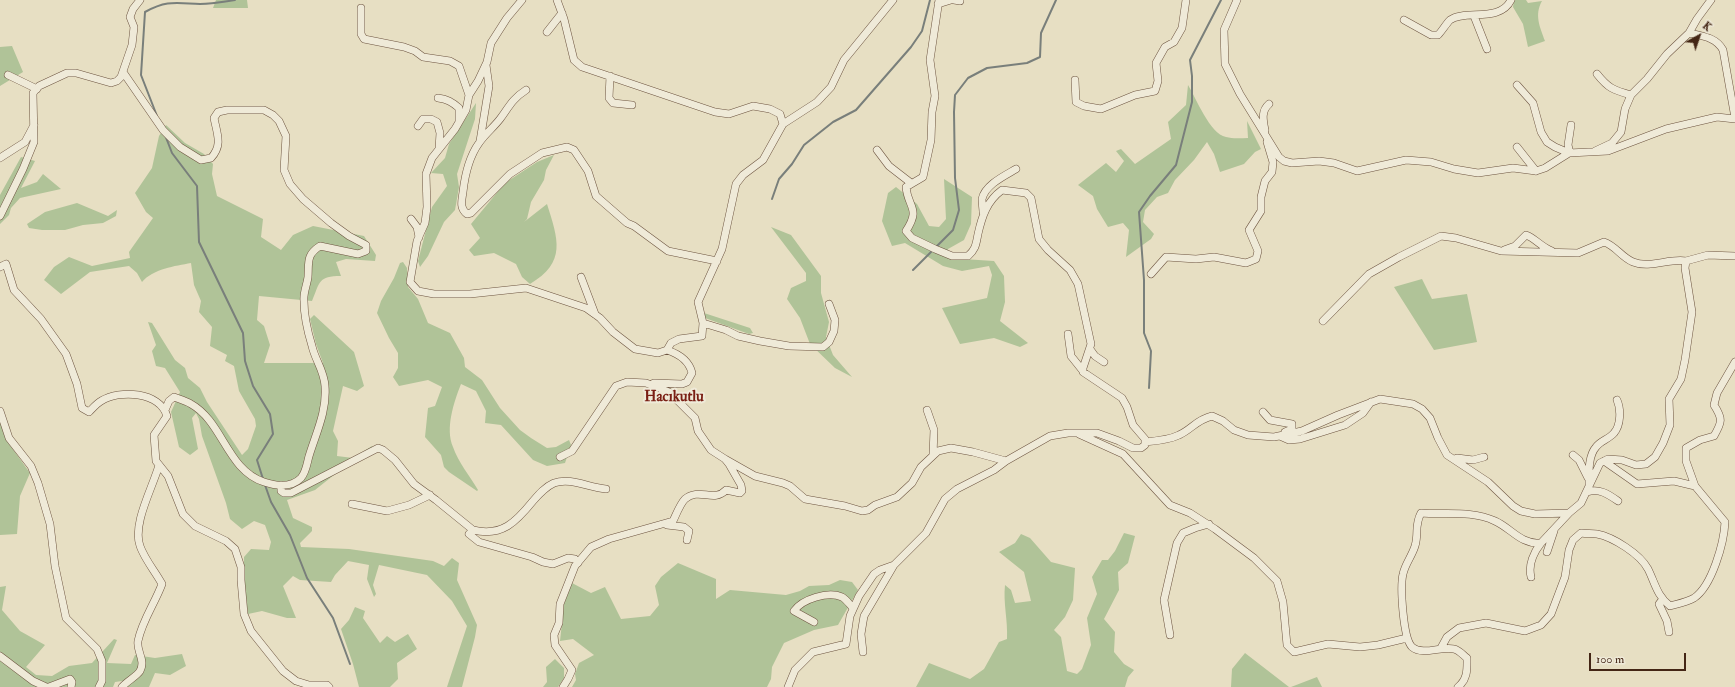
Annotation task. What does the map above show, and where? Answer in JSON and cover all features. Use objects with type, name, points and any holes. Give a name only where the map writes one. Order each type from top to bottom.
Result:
[{"type":"street","points":[[0,216],[23,169],[34,142],[35,123],[33,93],[39,86],[67,73],[76,73],[111,82],[117,81],[123,72],[132,45],[134,27],[130,17],[133,9],[140,0]]},
{"type":"street","points":[[522,0],[507,18],[491,44],[486,65],[469,95],[466,110],[432,158],[426,174],[427,207],[425,223],[419,237],[411,269],[410,282],[418,291],[434,294],[470,294],[526,288],[586,308],[635,349],[658,353],[667,350],[676,353],[690,364],[692,373],[687,382],[682,384],[627,382],[616,386],[572,451],[560,457]]},
{"type":"street","points":[[557,0],[562,13],[574,60],[582,67],[715,112],[728,114],[754,106],[770,109],[780,114],[783,124]]},
{"type":"street","points":[[667,350],[671,343],[679,339],[702,336],[704,323],[698,302],[718,261],[722,249],[736,184],[743,175],[763,160],[783,124],[817,102],[831,87],[844,60],[893,0]]},
{"type":"street","points":[[951,0],[939,2],[930,60],[935,96],[932,112],[931,140],[923,177],[906,187],[907,194],[913,208],[913,220],[906,231],[912,238],[919,242],[952,256],[968,256],[974,251],[978,242],[978,235],[987,205],[994,196],[1002,190],[1026,193],[1031,198],[1039,239],[1048,250],[1070,270],[1078,284],[1091,344],[1083,371]]},
{"type":"street","points":[[1075,80],[1076,102],[1084,106],[1101,109],[1135,95],[1155,91],[1158,81],[1156,63],[1165,47],[1174,42],[1182,28],[1186,0]]},
{"type":"street","points":[[1237,0],[1224,30],[1225,64],[1240,94],[1279,157],[1284,161],[1292,164],[1319,161],[1334,163],[1357,171],[1406,160],[1432,162],[1454,169],[1478,173],[1513,168],[1536,171],[1545,168],[1569,153]]},
{"type":"street","points":[[1404,20],[1432,36],[1438,35],[1451,20],[1461,16],[1474,16],[1504,9],[1511,0]]},
{"type":"street","points":[[1591,152],[1612,143],[1621,132],[1625,109],[1630,96],[1647,79],[1667,54],[1689,33],[1711,0]]},
{"type":"street","points":[[361,8],[361,34],[364,39],[404,47],[415,51],[423,57],[450,61],[458,66],[469,95]]},
{"type":"street","points":[[547,32],[562,13]]},
{"type":"street","points":[[1474,16],[1487,49]]},
{"type":"street","points":[[1517,85],[1533,103],[1541,132],[1547,142],[1569,153],[1608,151],[1666,129],[1717,117],[1735,118],[1734,101],[1723,50],[1719,43],[1710,38],[1689,33]]},
{"type":"street","points":[[480,142],[489,86],[486,65]]},
{"type":"street","points":[[123,72],[164,130],[180,147],[201,160],[212,158],[218,151],[219,139],[214,118],[218,112],[226,110],[264,110],[273,115],[279,121],[286,136],[284,170],[290,184],[303,199],[331,223],[348,236],[366,245],[366,251],[358,254],[341,252],[320,246],[313,251],[309,257],[308,278],[303,300],[312,346],[323,371],[325,402],[318,431],[309,454],[307,466],[301,478],[292,484],[281,485],[255,479],[236,463],[221,438],[205,417],[191,404],[174,397],[169,401],[165,410]]},
{"type":"street","points":[[1597,74],[1607,86],[1613,90],[1630,96]]},
{"type":"street","points":[[8,75],[37,89]]},
{"type":"street","points":[[610,76],[609,98],[613,103],[632,105]]},
{"type":"street","points":[[526,90],[515,97],[471,156],[464,177],[461,206],[467,214],[471,213],[510,174],[542,153],[567,148],[574,150],[588,170],[596,196],[627,224],[634,226],[668,251],[718,261]]},
{"type":"street","points":[[438,98],[453,103],[459,108],[459,121]]},
{"type":"street","points":[[1151,274],[1166,258],[1196,259],[1214,257],[1246,263],[1256,259],[1258,251],[1249,230],[1261,211],[1261,197],[1265,181],[1272,172],[1273,162],[1265,134],[1262,115],[1265,108],[1269,104]]},
{"type":"street","points":[[418,126],[423,119],[431,119],[437,122],[440,134],[439,149]]},
{"type":"street","points":[[0,158],[25,142],[35,123]]},
{"type":"street","points":[[1569,153],[1568,145],[1571,125]]},
{"type":"street","points":[[1517,147],[1536,171]]},
{"type":"street","points":[[877,150],[889,166],[911,184]]},
{"type":"street","points":[[983,217],[982,199],[987,190],[996,182],[1016,169]]},
{"type":"street","points":[[411,219],[417,227],[419,237]]},
{"type":"street","points":[[1501,251],[1515,246],[1526,235],[1531,237],[1534,242],[1546,249],[1558,253]]},
{"type":"street","points":[[1323,321],[1369,274],[1441,236],[1456,238],[1501,251],[1578,253],[1604,242],[1612,244],[1622,256],[1634,262],[1657,264],[1676,259],[1686,261],[1708,255],[1735,256]]},
{"type":"street","points":[[1531,577],[1530,571],[1532,560],[1536,550],[1569,512],[1581,502],[1600,463],[1608,459],[1622,460],[1636,465],[1646,464],[1654,457],[1663,443],[1670,425],[1669,399],[1680,379],[1685,360],[1692,312],[1685,268],[1686,261]]},
{"type":"street","points":[[0,267],[6,264],[14,290],[41,319],[66,354],[77,384],[82,408],[90,412],[101,401],[125,394],[138,395],[150,399],[165,410],[167,416],[154,435],[156,461],[168,476],[183,514],[195,526],[226,541],[235,549],[241,567],[244,614],[251,631],[283,671],[296,681],[309,685],[327,685],[329,687]]},
{"type":"street","points":[[581,277],[595,314]]},
{"type":"street","points":[[704,323],[726,330],[738,336],[760,341],[789,346],[823,347],[829,342],[834,331],[835,320],[829,304]]},
{"type":"street","points":[[863,652],[861,634],[864,616],[894,565],[926,533],[945,499],[957,489],[994,470],[1006,461],[1050,436],[1068,433],[1097,433],[1133,448],[1141,448],[1145,445],[1145,439],[1132,425],[1128,407],[1122,398],[1083,371],[1071,356],[1068,334]]},
{"type":"street","points":[[1090,349],[1095,356],[1104,362]]},
{"type":"street","points":[[1441,648],[1446,637],[1459,628],[1486,623],[1525,631],[1541,625],[1551,614],[1565,577],[1569,550],[1573,540],[1581,533],[1598,534],[1622,544],[1642,560],[1662,600],[1670,606],[1694,598],[1703,588],[1714,568],[1724,536],[1725,522],[1695,486],[1686,460],[1686,448],[1700,440],[1714,436],[1721,424],[1720,414],[1714,405],[1717,393],[1735,362]]},
{"type":"street","points":[[646,383],[669,392],[681,402],[695,418],[698,431],[711,450],[755,476],[790,486],[805,499],[845,506],[862,511],[868,510],[875,505],[897,497],[912,483],[921,467],[933,454],[938,451],[951,448],[1006,461]]},
{"type":"street","points":[[1145,442],[1170,439],[1181,434],[1195,423],[1212,416],[1223,421],[1234,430],[1248,435],[1277,436],[1302,432],[1380,398],[1413,404],[1422,409],[1430,418],[1447,455],[1488,482],[1520,511],[1536,514],[1569,512]]},
{"type":"street","points":[[1589,486],[1591,460],[1596,446],[1614,433],[1618,426],[1620,406],[1617,400]]},
{"type":"street","points":[[1277,436],[1289,440],[1300,439],[1345,425],[1363,413],[1371,402]]},
{"type":"street","points":[[928,410],[934,430],[933,454]]},
{"type":"street","points":[[0,411],[9,438],[31,466],[38,483],[50,524],[55,566],[66,618],[97,648],[102,662],[102,681],[99,687]]},
{"type":"street","points":[[1263,412],[1270,420],[1292,424],[1292,429],[1277,436]]},
{"type":"street","points":[[1078,434],[1123,454],[1170,505],[1190,513],[1209,524],[1254,558],[1277,581],[1283,602],[1287,645],[1294,652],[1328,644],[1360,647],[1378,645],[1407,638]]},
{"type":"street","points":[[281,485],[284,493],[291,494],[378,448],[396,460],[414,484],[473,530],[489,533],[508,526],[519,517],[545,488],[555,483],[572,482],[606,489]]},
{"type":"street","points":[[1447,455],[1473,460],[1484,457]]},
{"type":"street","points":[[1573,455],[1579,460],[1589,486],[1600,490],[1618,501]]},
{"type":"street","points":[[563,687],[568,683],[572,670],[555,645],[554,635],[559,623],[560,604],[568,582],[578,563],[592,547],[609,539],[673,521],[685,500],[696,494],[715,496],[722,494],[726,490],[740,493],[742,491],[741,485],[734,471],[725,459]]},
{"type":"street","points":[[1604,461],[1637,484],[1674,481],[1695,486]]},
{"type":"street","points":[[122,687],[128,680],[139,672],[142,665],[142,655],[138,642],[162,584],[147,560],[140,544],[139,531],[146,501],[159,465]]},
{"type":"street","points":[[352,504],[387,511],[409,505],[430,495]]},
{"type":"street","points":[[1458,687],[1465,679],[1467,671],[1467,658],[1456,650],[1441,648],[1422,651],[1412,647],[1407,638],[1401,588],[1403,573],[1415,546],[1417,535],[1416,522],[1421,513],[1478,514],[1496,521],[1515,535],[1533,544],[1541,543]]},
{"type":"street","points":[[665,524],[684,527],[689,531],[687,540]]},
{"type":"street","points":[[1170,635],[1164,600],[1178,543],[1184,533],[1209,524]]},
{"type":"street","points":[[1547,552],[1555,527]]},
{"type":"street","points":[[473,530],[470,534],[478,542],[553,564],[568,558],[575,559],[578,563]]},
{"type":"street","points":[[788,687],[795,670],[813,652],[846,644],[850,616],[859,596],[874,574],[894,565]]},
{"type":"street","points":[[814,622],[794,611],[804,601],[815,597],[842,597],[853,608]]},
{"type":"street","points":[[1662,600],[1659,604],[1667,621],[1669,632]]},
{"type":"street","points":[[0,656],[33,681],[48,687],[70,679],[72,682],[72,687]]},
{"type":"street","points":[[1465,679],[1467,687]]},
{"type":"green space","points":[[216,0],[247,0],[248,8],[213,8]]},
{"type":"green space","points":[[1514,0],[1526,0],[1528,3],[1542,1],[1538,11],[1538,16],[1545,41],[1528,47],[1523,24],[1513,7]]},
{"type":"green space","points":[[12,46],[23,72],[0,86],[0,47]]},
{"type":"green space","points":[[1188,85],[1204,115],[1214,129],[1226,137],[1248,138],[1247,121],[1261,149],[1255,152],[1244,164],[1220,172],[1214,154],[1207,142],[1194,160],[1175,180],[1168,193],[1157,197],[1145,210],[1143,222],[1154,234],[1151,239],[1126,257],[1129,230],[1123,223],[1108,227],[1097,209],[1093,196],[1078,185],[1106,163],[1116,172],[1124,161],[1116,151],[1121,149],[1135,164],[1171,139],[1168,122],[1186,105]]},
{"type":"green space","points":[[476,103],[475,119],[457,174],[459,187],[455,210],[444,222],[428,256],[420,267],[418,261],[432,207],[447,186],[443,174],[431,173],[445,158],[449,144]]},
{"type":"green space","points":[[166,125],[185,143],[204,154],[213,164],[212,174],[217,196],[263,219],[261,237],[281,250],[293,235],[313,226],[364,236],[376,255],[375,261],[346,259],[336,262],[341,276],[328,277],[321,281],[312,301],[259,296],[257,320],[264,326],[270,345],[264,363],[323,363],[316,344],[310,319],[314,315],[354,352],[364,386],[357,391],[343,386],[333,431],[338,441],[337,456],[353,458],[372,446],[375,453],[339,471],[315,490],[287,500],[293,518],[312,527],[312,531],[300,543],[301,547],[349,549],[433,561],[444,566],[452,558],[459,563],[457,580],[477,625],[462,687],[447,687],[467,626],[452,601],[427,575],[379,565],[373,585],[376,594],[374,597],[367,579],[369,565],[348,561],[335,575],[331,582],[300,580],[293,576],[283,586],[296,618],[287,618],[262,611],[248,614],[244,583],[244,557],[251,549],[269,550],[271,542],[265,525],[254,521],[242,529],[230,519],[226,503],[202,436],[199,419],[196,413],[192,418],[198,449],[190,455],[179,447],[171,412],[180,392],[165,368],[156,366],[152,351],[156,345],[148,322],[152,323],[175,360],[185,368],[188,378],[200,388],[207,402],[242,455],[248,449],[256,426],[255,419],[239,391],[234,366],[225,361],[227,355],[210,346],[212,327],[199,312],[201,301],[194,285],[191,263],[158,271],[142,282],[137,273],[129,266],[90,272],[61,294],[44,280],[54,267],[69,257],[92,266],[130,258],[129,252],[153,218],[146,212],[135,193],[152,168],[159,136]]},
{"type":"green space","points":[[554,155],[546,170],[544,180],[531,202],[527,219],[524,222],[547,204],[556,239],[555,258],[550,267],[542,276],[530,284],[522,277],[516,264],[494,253],[474,256],[469,250],[480,238],[471,224],[505,183],[537,162]]},
{"type":"green space","points":[[21,157],[35,161],[21,188],[37,182],[43,174],[61,189],[20,198],[11,208],[9,215],[0,224],[0,195]]},
{"type":"green space","points":[[944,179],[972,197],[971,224],[964,240],[948,249],[947,258],[994,261],[1004,276],[1005,302],[1000,321],[1028,343],[1020,347],[994,338],[960,344],[942,308],[987,298],[992,275],[989,266],[962,271],[943,266],[905,243],[892,246],[882,221],[888,193],[896,187],[917,204],[929,226],[939,227],[946,219]]},
{"type":"green space","points":[[77,203],[108,216],[117,210],[116,216],[103,223],[83,225],[65,230],[42,230],[29,228],[27,224],[45,212]]},
{"type":"green space","points":[[771,227],[791,235],[821,276],[821,293],[829,322],[826,337],[833,355],[852,377],[835,368],[810,344],[800,318],[787,299],[791,288],[806,281],[806,273]]},
{"type":"green space","points":[[403,262],[407,268],[408,287],[418,299],[428,323],[450,333],[464,358],[465,367],[482,380],[500,408],[520,430],[547,448],[556,447],[569,440],[571,445],[565,463],[547,466],[533,460],[501,425],[485,423],[486,411],[476,391],[461,384],[451,415],[451,440],[458,458],[478,490],[477,491],[444,467],[441,455],[425,437],[428,408],[435,406],[442,387],[428,380],[399,386],[393,377],[398,368],[398,353],[377,313],[381,301],[394,278],[400,263]]},
{"type":"green space","points":[[1422,279],[1432,299],[1467,294],[1477,342],[1434,350],[1394,287]]},
{"type":"green space","points":[[704,313],[750,328],[753,333],[749,334],[705,318]]},
{"type":"green space","points":[[0,420],[7,441],[30,473],[20,496],[17,534],[0,535]]},
{"type":"green space","points":[[1124,533],[1135,536],[1128,563],[1118,572],[1119,590],[1104,619],[1115,632],[1114,652],[1124,664],[1134,670],[1128,677],[1125,687],[916,687],[929,663],[970,679],[984,669],[999,642],[1007,639],[1005,585],[1011,590],[1015,603],[1031,601],[1024,572],[999,552],[1015,543],[1021,534],[1030,538],[1051,562],[1075,568],[1073,600],[1065,617],[1054,630],[1061,637],[1067,671],[1077,674],[1082,669],[1091,645],[1087,618],[1097,594],[1092,577],[1102,560],[1108,560],[1115,551]]},
{"type":"green space","points":[[678,563],[716,579],[716,599],[730,590],[786,595],[800,591],[809,586],[829,585],[840,580],[852,582],[858,590],[838,625],[814,630],[784,643],[772,667],[771,679],[767,687],[572,687],[576,680],[575,674],[579,663],[594,655],[573,639],[560,641],[564,604],[572,583],[591,593],[605,587],[621,619],[650,616],[659,605],[655,586],[661,577]]},
{"type":"green space","points":[[6,586],[2,610],[20,631],[45,645],[26,667],[36,675],[52,676],[69,666],[92,663],[114,639],[117,640],[107,663],[131,664],[135,655],[155,658],[182,654],[186,666],[170,675],[155,673],[149,687],[122,687],[122,681],[115,682],[113,687],[0,687],[0,587]]},
{"type":"green space","points":[[355,607],[365,611],[363,618],[380,643],[387,636],[395,642],[408,634],[417,649],[397,663],[398,679],[390,687],[359,687],[341,629],[349,620]]},
{"type":"green space","points":[[1245,653],[1289,687],[1231,687],[1232,669]]},
{"type":"green space","points":[[555,659],[564,668],[564,678],[558,687],[543,687],[547,682],[546,667]]},
{"type":"green space","points":[[1317,677],[1322,687],[1291,687]]},
{"type":"waterway","points":[[157,116],[141,75],[145,12],[171,3],[204,4],[235,0]]},
{"type":"waterway","points":[[772,199],[779,179],[792,164],[804,145],[833,122],[856,110],[911,47],[922,31],[930,0]]},
{"type":"waterway","points":[[913,270],[953,230],[959,210],[955,178],[955,95],[968,78],[987,68],[1027,63],[1040,57],[1041,33],[1056,0]]},
{"type":"waterway","points":[[1149,388],[1151,351],[1144,333],[1144,280],[1139,212],[1150,196],[1176,165],[1192,102],[1192,76],[1190,60],[1221,0]]},
{"type":"waterway","points":[[165,135],[172,153],[197,186],[199,242],[243,333],[245,361],[253,386],[270,414],[273,434],[257,460],[263,479]]},
{"type":"waterway","points":[[265,485],[271,502],[290,535],[307,578],[333,618],[350,664]]},
{"type":"district","name":"Hacıkutlu","points":[[674,398]]}]
